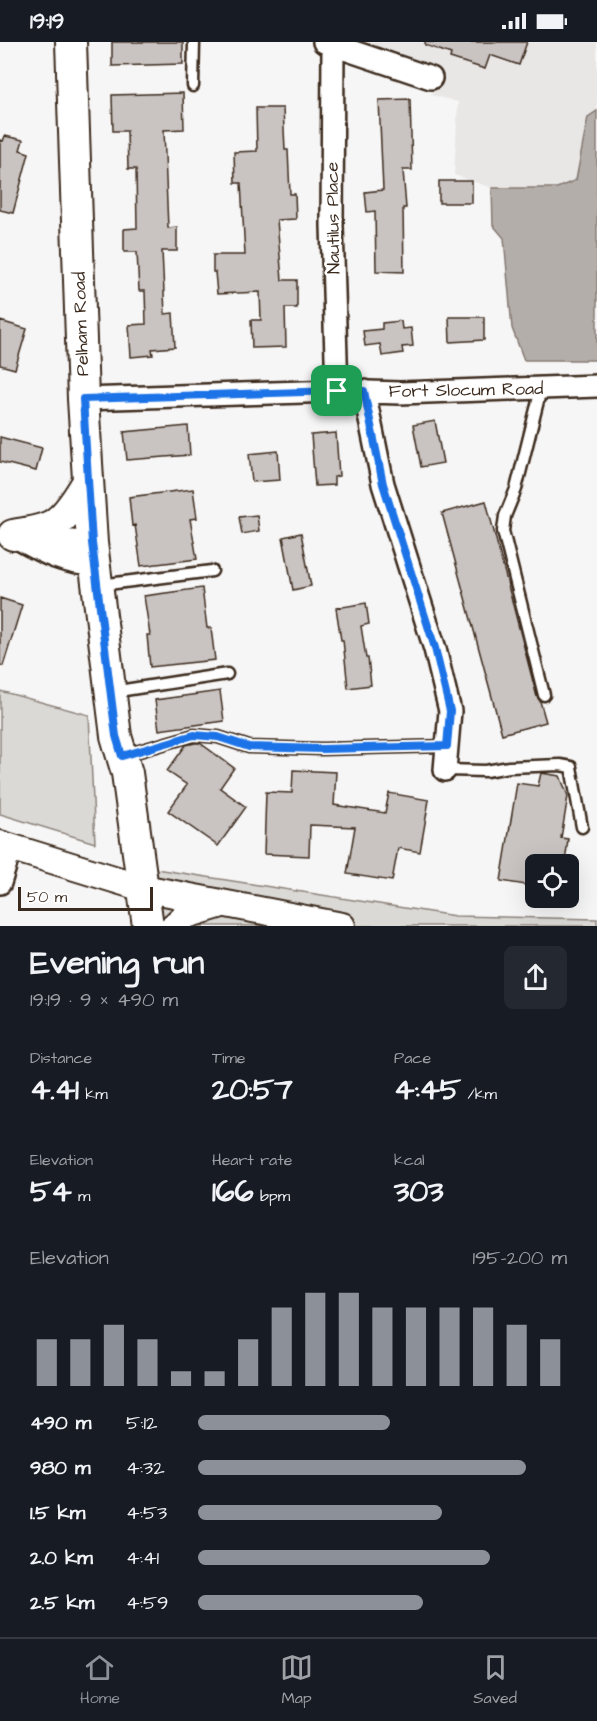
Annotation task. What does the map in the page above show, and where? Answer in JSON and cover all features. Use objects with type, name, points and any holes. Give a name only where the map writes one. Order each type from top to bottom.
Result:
[{"type":"main road","name":"Pelham Road","points":[[71,42],[83,399],[94,564],[116,736],[127,773],[148,926]]},
{"type":"main road","points":[[6,534],[40,529],[58,522],[87,483]]},
{"type":"street","points":[[328,43],[431,78]]},
{"type":"street","name":"Nautilus Place","points":[[328,43],[337,391]]},
{"type":"street","name":"Fort Slocum Road","points":[[83,399],[337,391],[400,393],[597,386]]},
{"type":"street","points":[[364,391],[383,484],[435,648],[450,711],[445,770]]},
{"type":"street","points":[[6,534],[94,564]]},
{"type":"street","points":[[0,883],[6,845],[143,888],[342,926]]},
{"type":"street","points":[[174,926],[186,915],[225,904]]},
{"type":"lane","points":[[193,86],[194,42]]},
{"type":"lane","points":[[541,389],[516,489],[505,516],[503,531],[544,696]]},
{"type":"lane","points":[[94,564],[212,571]]},
{"type":"lane","points":[[112,692],[227,674]]},
{"type":"lane","points":[[122,756],[194,735],[218,737],[249,747],[312,749],[447,746]]},
{"type":"lane","points":[[445,770],[486,771],[509,767],[560,765],[571,767],[582,827]]},
{"type":"shaded area","points":[[342,42],[597,42],[597,111],[588,117],[576,179],[557,188],[492,188],[454,175],[458,102],[431,95],[439,74]]},
{"type":"shaded area","points":[[597,111],[597,360],[524,360],[512,328],[504,238],[493,225],[492,188],[557,188],[576,180],[588,117]]},
{"type":"shaded area","points":[[0,691],[89,715],[95,843],[0,814]]},
{"type":"shaded area","points":[[143,867],[455,916],[597,919],[597,926],[150,926]]},
{"type":"building","points":[[112,42],[183,42],[183,64],[112,66]]},
{"type":"building","points":[[425,42],[527,42],[519,65],[490,55],[485,69],[450,58],[451,54],[425,45]]},
{"type":"building","points":[[183,93],[184,129],[164,130],[168,228],[177,227],[177,251],[162,251],[165,314],[173,313],[175,347],[152,349],[153,355],[131,357],[129,325],[146,324],[145,291],[139,291],[137,252],[124,252],[124,229],[137,228],[136,169],[128,169],[127,131],[113,131],[112,95]]},
{"type":"building","points":[[410,99],[412,170],[403,170],[406,208],[403,208],[404,272],[376,271],[375,211],[367,212],[365,192],[383,190],[379,100]]},
{"type":"building","points":[[256,108],[283,108],[290,194],[295,194],[296,219],[277,220],[282,280],[297,280],[297,308],[285,308],[286,347],[252,348],[251,320],[261,320],[260,292],[217,294],[215,272],[213,272],[213,255],[245,255],[241,183],[235,183],[234,152],[257,151]]},
{"type":"building","points":[[5,136],[23,140],[20,150],[29,153],[13,213],[0,210],[0,140],[3,141]]},
{"type":"building","points":[[439,181],[472,181],[472,203],[439,203]]},
{"type":"building","points":[[449,317],[484,317],[484,340],[450,342]]},
{"type":"building","points":[[0,321],[27,329],[15,369],[0,365]]},
{"type":"building","points":[[401,321],[402,329],[411,328],[413,346],[402,347],[403,353],[382,356],[380,344],[365,346],[363,331],[382,329],[382,323]]},
{"type":"building","points":[[435,421],[443,463],[421,467],[413,425]]},
{"type":"building","points":[[188,426],[190,455],[127,460],[124,432]]},
{"type":"building","points":[[336,433],[339,476],[334,477],[334,485],[315,486],[311,435]]},
{"type":"building","points":[[0,437],[42,448],[36,471],[0,462]]},
{"type":"building","points":[[278,451],[280,480],[252,482],[249,454]]},
{"type":"building","points":[[193,489],[197,518],[190,519],[197,559],[141,566],[135,525],[132,526],[129,497]]},
{"type":"building","points":[[486,501],[537,697],[546,722],[502,734],[442,513]]},
{"type":"building","points":[[257,515],[259,531],[242,534],[239,517]]},
{"type":"building","points":[[301,533],[311,586],[293,590],[283,537]]},
{"type":"building","points":[[202,588],[207,628],[211,628],[215,660],[150,667],[147,635],[150,635],[144,596]]},
{"type":"building","points":[[0,598],[22,605],[3,666],[0,665]]},
{"type":"building","points":[[366,603],[369,624],[361,626],[371,685],[348,688],[343,640],[341,640],[336,608]]},
{"type":"building","points":[[220,691],[224,721],[159,730],[155,700]]},
{"type":"building","points":[[200,743],[234,768],[220,788],[246,807],[218,846],[168,811],[187,785],[167,771],[186,745]]},
{"type":"building","points":[[293,770],[336,772],[334,805],[385,813],[389,793],[429,800],[420,852],[398,848],[392,881],[347,874],[355,827],[310,825],[309,856],[264,854],[266,792],[292,793]]},
{"type":"building","points":[[541,773],[560,776],[568,796],[561,838],[568,839],[566,854],[525,854],[525,885],[501,881],[517,783],[538,786]]},
{"type":"route","points":[[337,391],[364,391],[383,484],[435,648],[450,711],[447,746],[322,749],[249,747],[218,737],[194,735],[122,756],[116,736],[94,565],[83,399],[337,391]]}]
